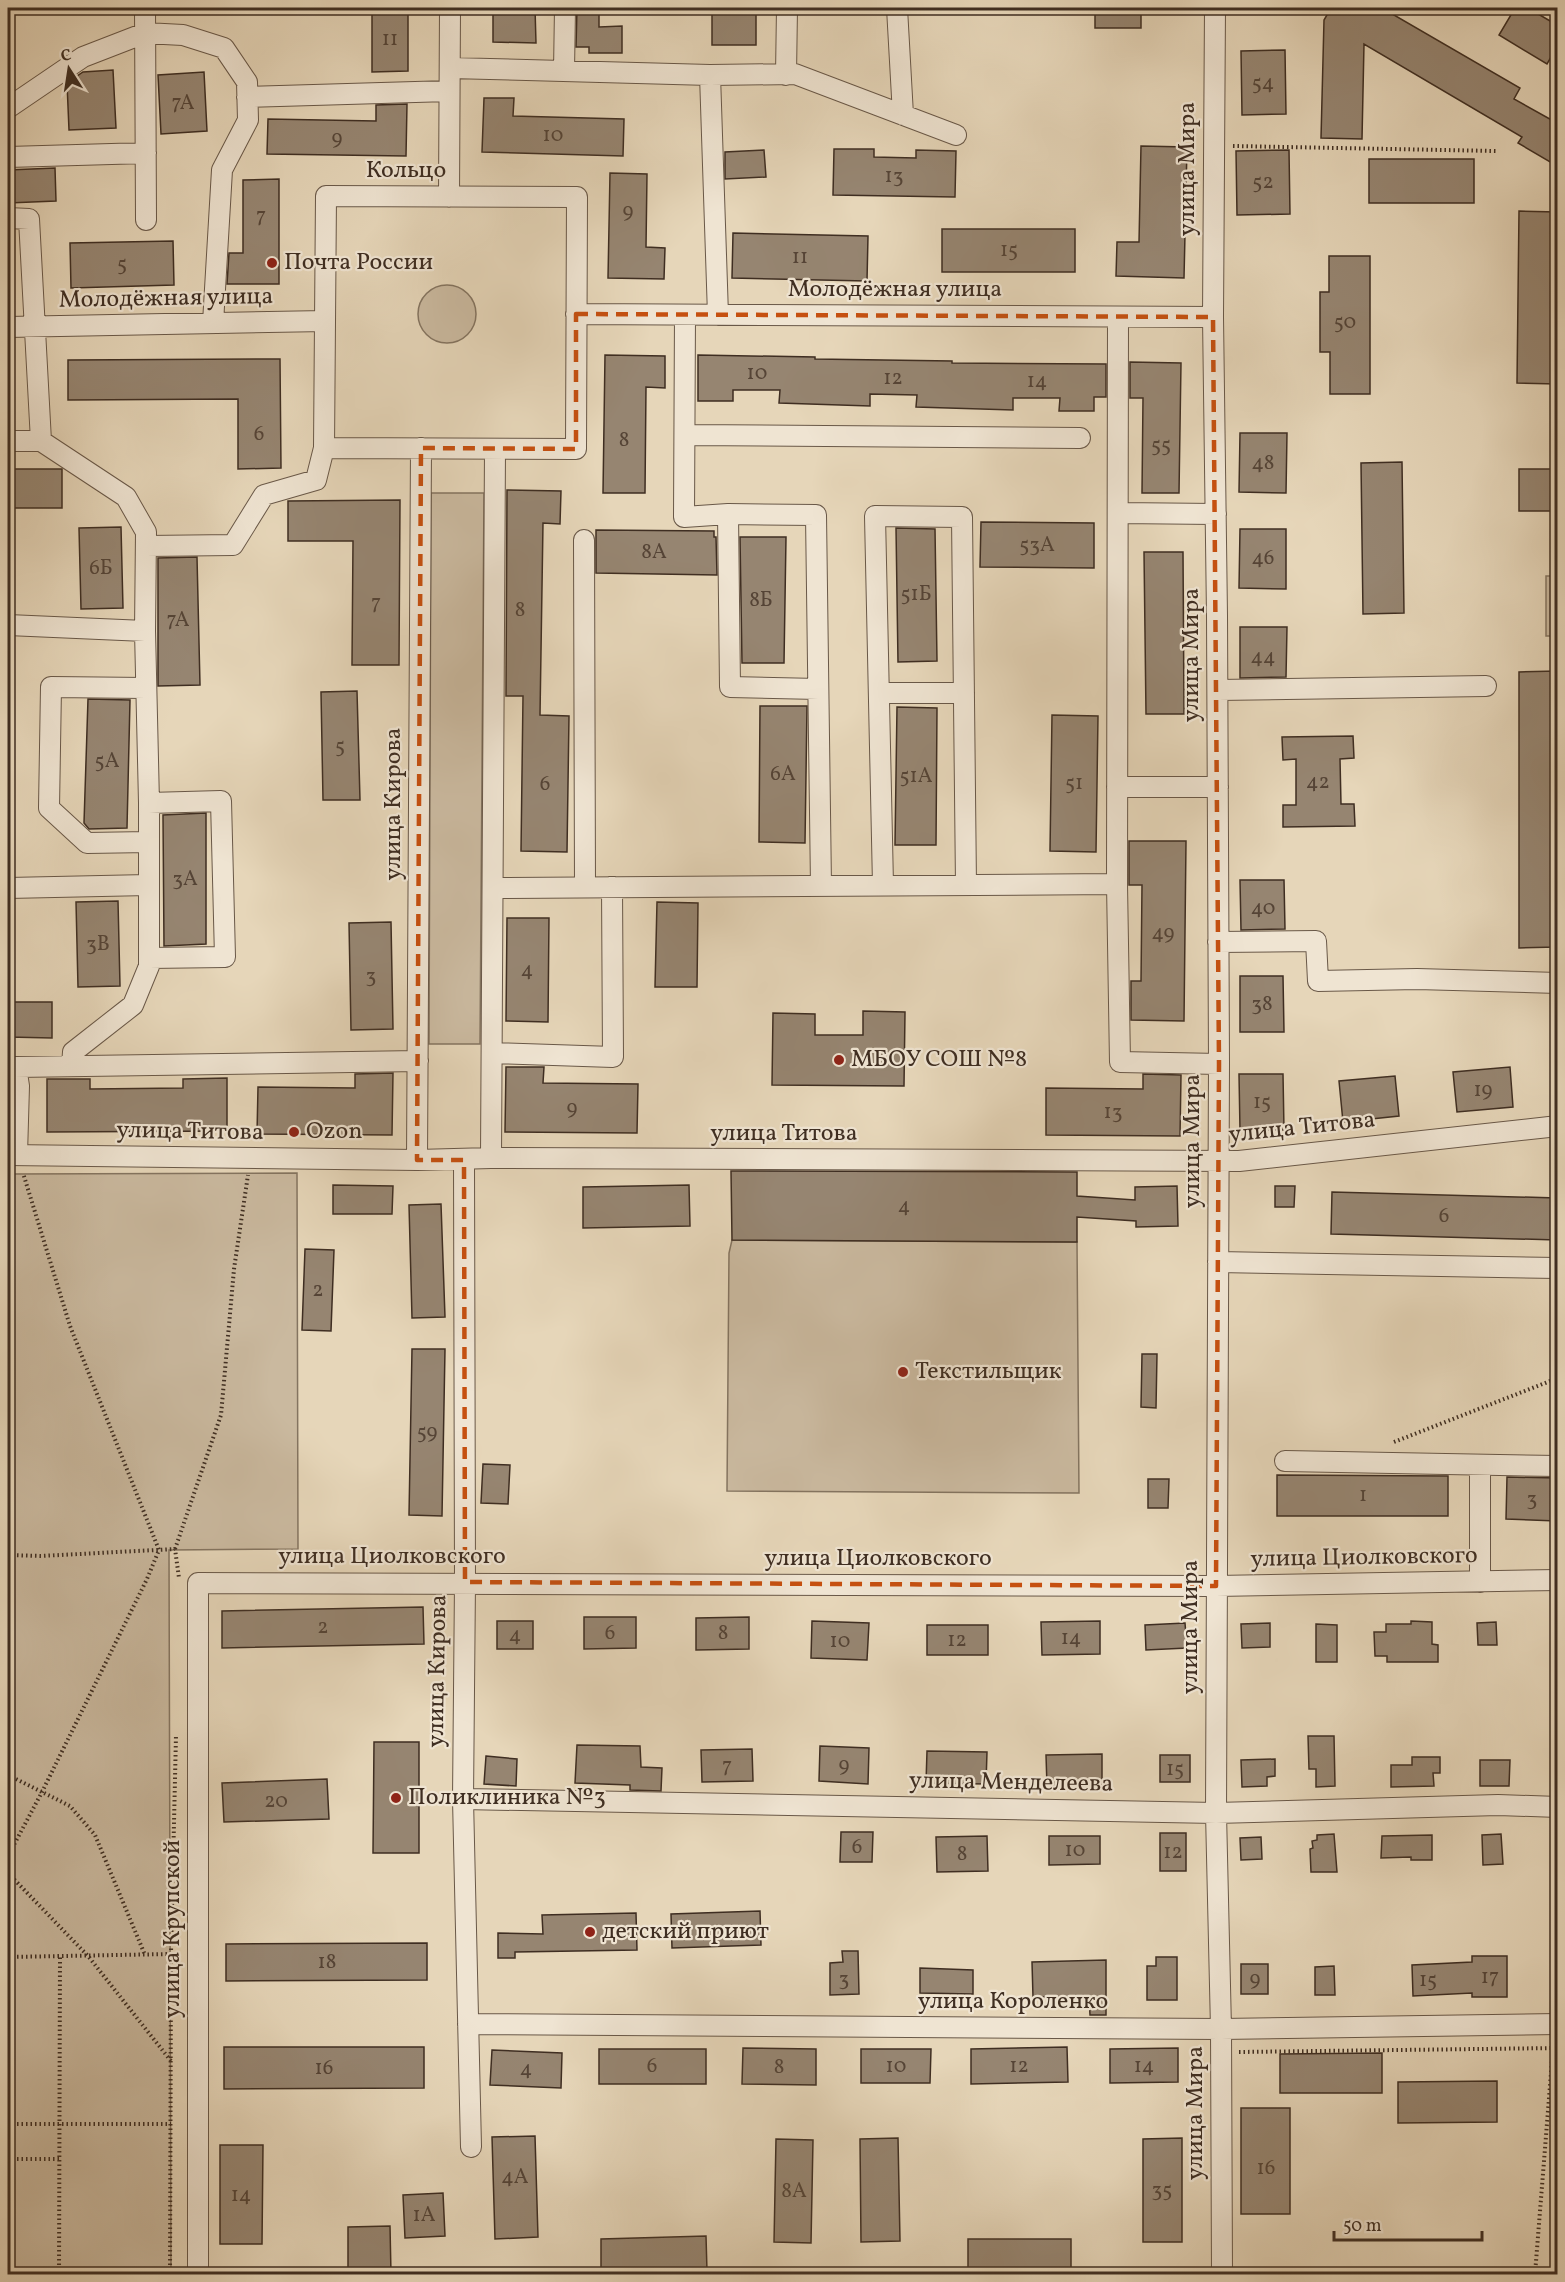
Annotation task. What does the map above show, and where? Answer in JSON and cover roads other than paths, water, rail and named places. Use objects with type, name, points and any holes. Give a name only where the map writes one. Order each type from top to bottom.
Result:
[{"type":"street","points":[[145,8],[146,219]]},
{"type":"street","points":[[449,196],[450,8]]},
{"type":"street","points":[[564,71],[565,8]]},
{"type":"street","points":[[786,75],[787,8]]},
{"type":"street","points":[[897,8],[903,115]]},
{"type":"street","name":"улица Мира","points":[[1215,8],[1213,317],[1218,690],[1219,1064],[1216,1813],[1221,2029],[1222,2274]]},
{"type":"street","points":[[8,108],[83,57],[145,33],[183,35],[224,48],[247,82],[248,120],[222,171],[213,323]]},
{"type":"street","points":[[450,68],[710,75],[795,74],[956,135]]},
{"type":"street","points":[[710,75],[718,315]]},
{"type":"street","points":[[247,96],[449,91]]},
{"type":"street","points":[[8,157],[146,153]]},
{"type":"street","name":"Кольцо","points":[[326,196],[577,197],[576,314],[576,449],[324,448],[326,196]]},
{"type":"street","points":[[8,218],[29,219],[41,441]]},
{"type":"street","name":"Молодёжная улица","points":[[576,314],[1213,317]]},
{"type":"street","points":[[685,315],[684,517],[728,514],[816,515],[821,886]]},
{"type":"street","points":[[1118,317],[1117,884],[1120,1062],[1219,1064]]},
{"type":"street","name":"Молодёжная улица","points":[[8,327],[325,321]]},
{"type":"street","points":[[685,435],[1080,438]]},
{"type":"street","points":[[8,441],[41,441],[126,497],[146,532],[149,966],[133,1005],[73,1052],[72,1066]]},
{"type":"street","points":[[146,546],[233,545],[264,495],[316,480],[324,448]]},
{"type":"street","name":"улица Кирова","points":[[417,1160],[421,448]]},
{"type":"street","points":[[491,1158],[495,448]]},
{"type":"street","points":[[1118,513],[1216,514]]},
{"type":"street","points":[[728,514],[730,687],[818,689]]},
{"type":"street","points":[[883,885],[875,516],[962,516],[966,885]]},
{"type":"street","points":[[584,540],[585,887]]},
{"type":"street","points":[[8,625],[145,631]]},
{"type":"street","points":[[1218,690],[1486,686]]},
{"type":"street","points":[[146,688],[51,687],[49,808],[87,843],[148,842]]},
{"type":"street","points":[[879,693],[964,693]]},
{"type":"street","points":[[1117,787],[1218,788]]},
{"type":"street","points":[[149,803],[221,801],[225,957],[149,958]]},
{"type":"street","points":[[493,888],[1117,884]]},
{"type":"street","points":[[8,888],[148,885]]},
{"type":"street","points":[[492,1053],[613,1057],[612,887]]},
{"type":"street","points":[[1218,942],[1316,941],[1318,981],[1417,979],[1557,982]]},
{"type":"street","points":[[12,1155],[19,1086],[12,1067],[418,1061]]},
{"type":"street","name":"улица Титова","points":[[12,1155],[417,1160],[491,1158],[1239,1161],[1557,1126]]},
{"type":"street","name":"улица Кирова","points":[[464,1160],[465,1582],[462,1799],[471,2147]]},
{"type":"street","points":[[1218,1262],[1557,1268]]},
{"type":"street","points":[[1285,1461],[1557,1466]]},
{"type":"street","points":[[1480,1466],[1480,1581]]},
{"type":"street","name":"улица Циолковского","points":[[198,1583],[1216,1586],[1557,1580]]},
{"type":"street","name":"улица Крупской","points":[[198,1583],[198,2274]]},
{"type":"street","name":"улица Менделеева","points":[[462,1799],[1216,1813],[1498,1805],[1557,1807]]},
{"type":"street","name":"улица Короленко","points":[[468,2024],[1221,2029],[1557,2024]]},
{"type":"place","name":"Почта России","points":[[272,263]]},
{"type":"place","name":"МБОУ СОШ №8","points":[[839,1060]]},
{"type":"place","name":"Ozon","points":[[294,1132]]},
{"type":"place","name":"Текстильщик","points":[[903,1372]]},
{"type":"place","name":"Поликлиника №3","points":[[396,1798]]},
{"type":"place","name":"детский приют","points":[[590,1932]]}]
